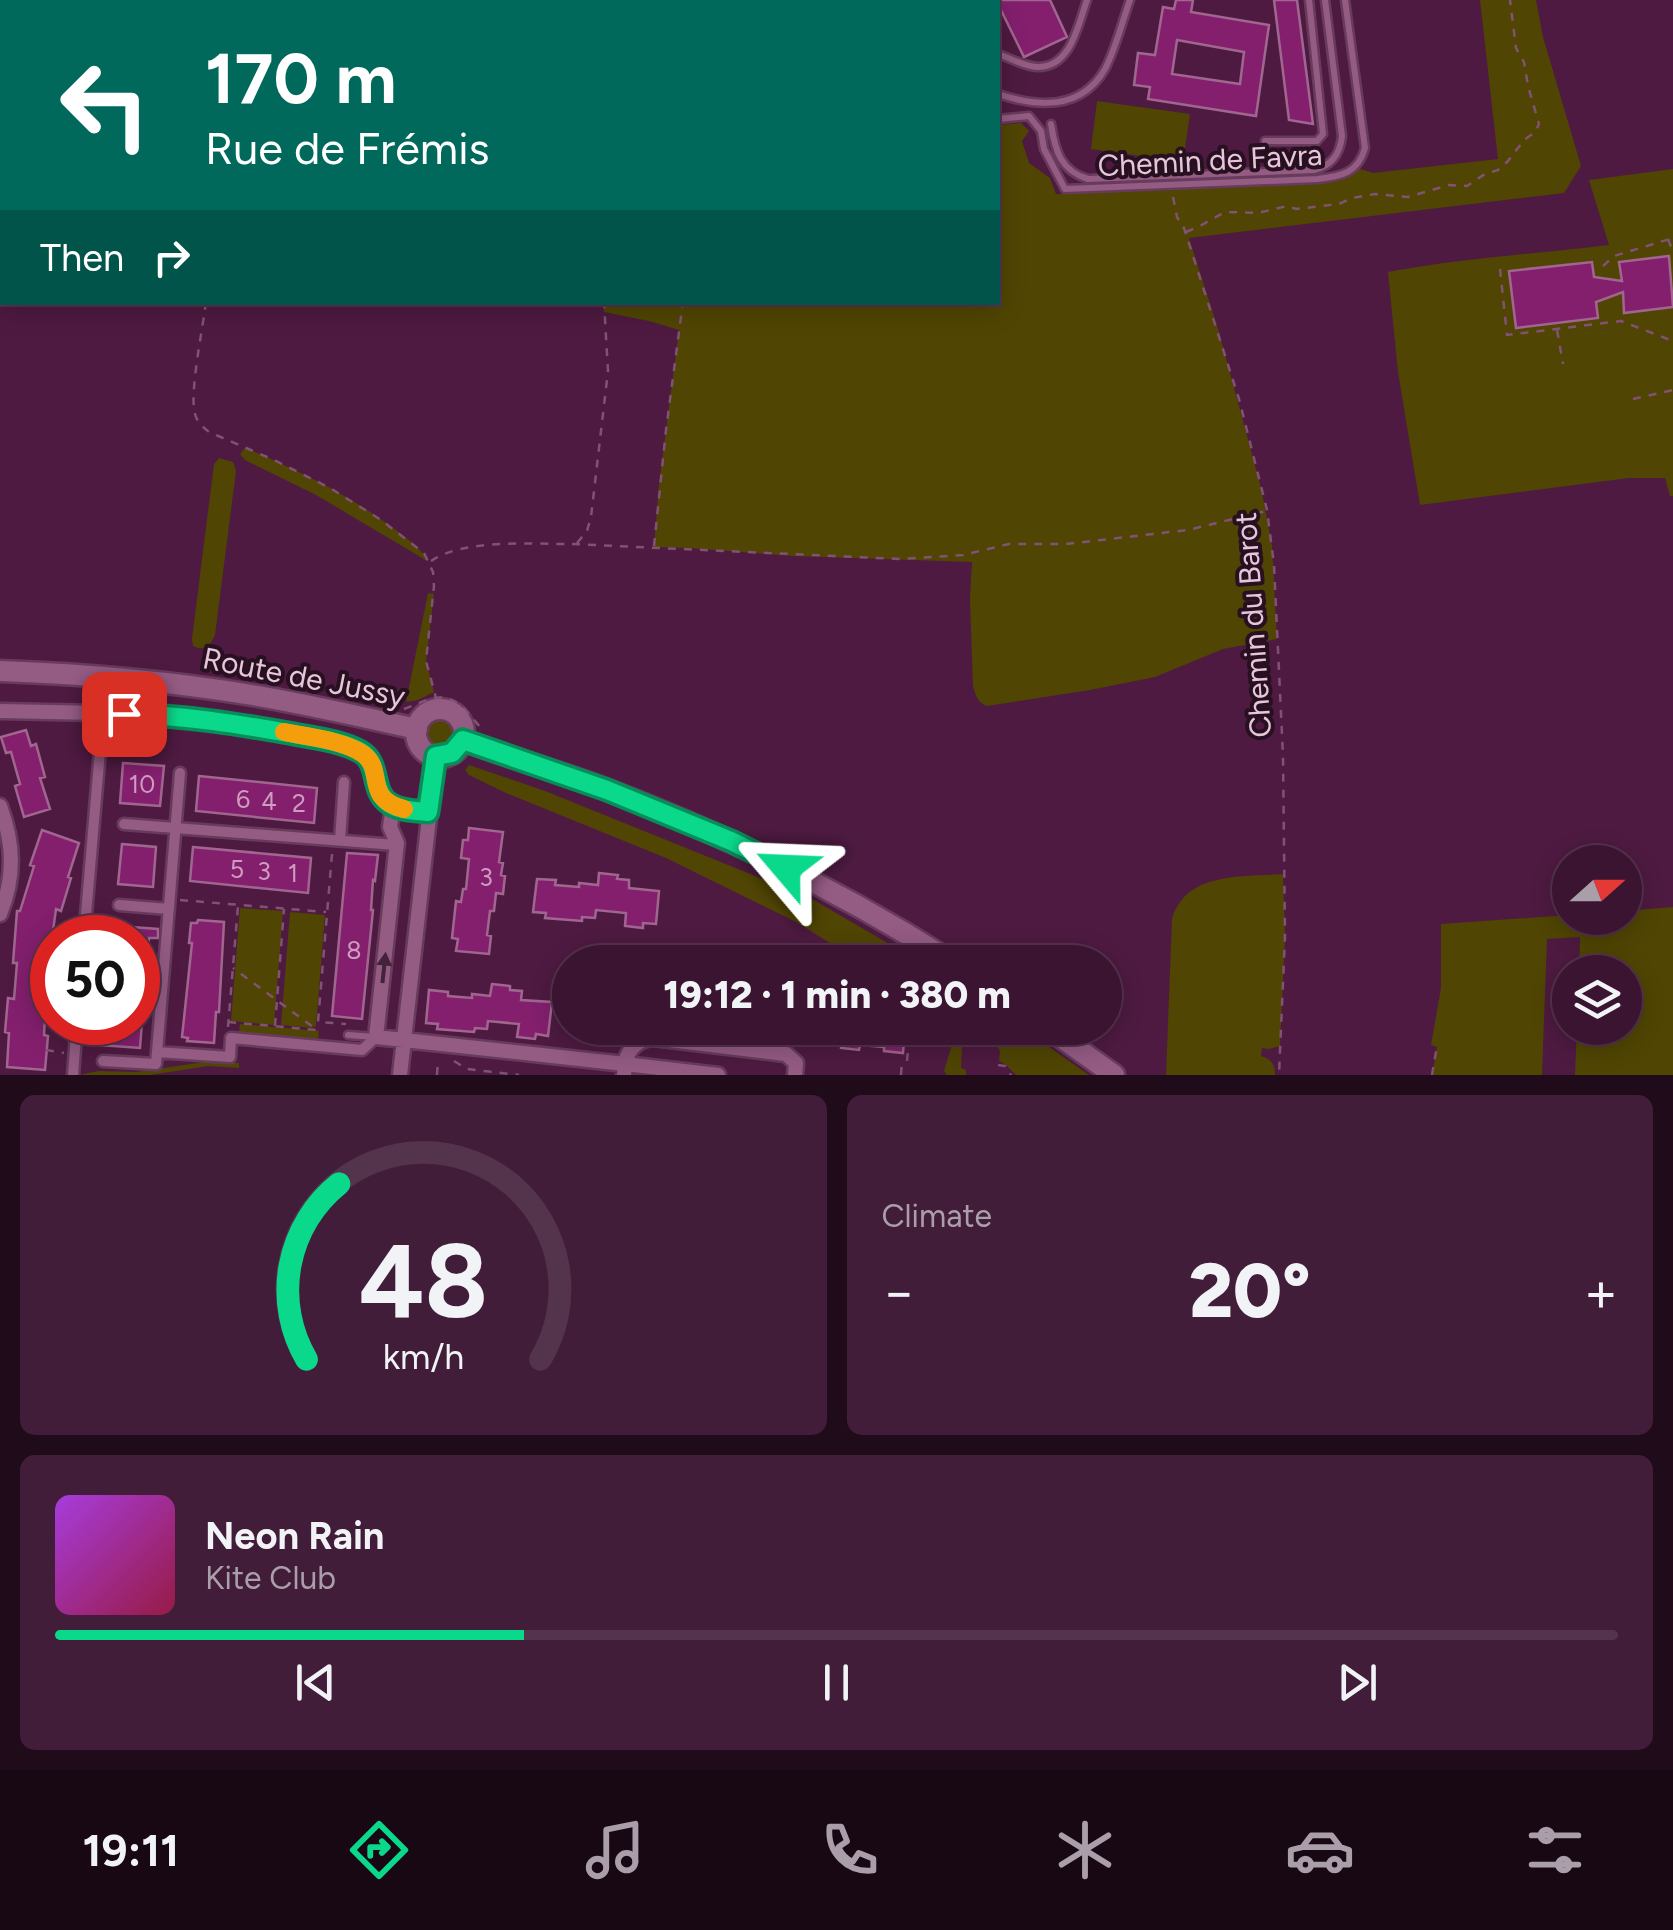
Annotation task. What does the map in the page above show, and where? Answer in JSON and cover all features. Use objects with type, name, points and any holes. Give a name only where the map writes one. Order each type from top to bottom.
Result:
[{"type":"main road","name":"Route de Jussy","points":[[0,671],[206,688],[417,728]]},
{"type":"main road","points":[[438,709],[459,718],[463,740],[452,753],[436,756],[421,746],[417,728],[424,715],[438,709]]},
{"type":"main road","points":[[463,740],[607,790],[731,841],[840,896],[923,945]]},
{"type":"main road","points":[[1072,1045],[1114,1075]]},
{"type":"street","points":[[0,711],[148,714],[310,737],[361,752],[372,766],[380,794],[393,806],[428,812]]},
{"type":"street","points":[[87,915],[100,713]]},
{"type":"street","points":[[400,1075],[436,756]]},
{"type":"street","points":[[103,1060],[156,1064],[180,773]]},
{"type":"street","points":[[337,839],[344,782]]},
{"type":"street","points":[[0,806],[10,838],[12,868],[0,914]]},
{"type":"street","points":[[157,1052],[230,1057],[232,1038],[362,1050],[377,1032],[396,845],[390,827],[393,806]]},
{"type":"street","points":[[124,824],[396,845]]},
{"type":"street","points":[[119,905],[169,904]]},
{"type":"street","points":[[377,1032],[439,1048],[624,1070],[718,1075]]},
{"type":"street","points":[[624,1070],[632,1048],[653,1038],[786,1054],[796,1064],[795,1075]]},
{"type":"street","points":[[73,1075],[75,1045]]},
{"type":"lane","points":[[1000,55],[1038,67],[1059,59],[1072,44],[1087,0]]},
{"type":"lane","points":[[1000,95],[1042,104],[1065,100],[1088,88],[1106,67],[1130,0]]},
{"type":"lane","points":[[1265,141],[1318,141],[1323,134],[1309,0]]},
{"type":"lane","points":[[1051,124],[1057,153],[1064,165],[1074,175],[1088,179],[1323,168],[1335,158],[1342,136],[1325,0]]},
{"type":"lane","name":"Chemin de Favra","points":[[1000,119],[1029,116],[1041,130],[1044,149],[1065,188],[1343,175],[1357,168],[1364,154],[1365,139],[1345,0]]},
{"type":"lane","points":[[348,1035],[377,1032]]},
{"type":"path","points":[[1185,232],[1225,212],[1258,214],[1287,206],[1296,209],[1339,204],[1375,194],[1408,197],[1449,185],[1467,186],[1498,170],[1539,124],[1524,62],[1516,48],[1510,0]]},
{"type":"path","name":"Chemin du Barot","points":[[1172,185],[1173,204],[1239,398],[1267,510],[1274,565],[1283,756],[1285,936],[1279,1075]]},
{"type":"path","points":[[1603,266],[1614,256],[1671,239],[1673,252]]},
{"type":"path","points":[[1500,270],[1507,335],[1620,321],[1673,341]]},
{"type":"path","points":[[206,305],[193,408],[200,424],[209,432],[290,467],[354,502],[409,540],[429,562],[434,586],[426,660],[438,709]]},
{"type":"path","points":[[572,544],[588,531],[593,507],[608,371],[604,305]]},
{"type":"path","points":[[654,547],[683,305]]},
{"type":"path","points":[[1557,329],[1563,364]]},
{"type":"path","points":[[1633,399],[1673,390]]},
{"type":"path","points":[[429,562],[463,547],[572,544],[900,559],[963,555],[1009,544],[1066,544],[1188,530],[1267,510]]},
{"type":"path","points":[[317,1030],[337,839]]},
{"type":"path","points":[[169,904],[238,904],[328,912]]},
{"type":"path","points":[[232,1038],[227,1038],[238,904]]},
{"type":"path","points":[[275,1026],[284,908]]},
{"type":"path","points":[[232,968],[317,1030]]},
{"type":"path","points":[[228,1022],[317,1030]]},
{"type":"path","points":[[318,1022],[377,1032]]},
{"type":"path","points":[[900,1075],[908,1045]]},
{"type":"path","points":[[1432,1075],[1437,1046]]},
{"type":"path","points":[[439,1048],[469,1072],[519,1075]]},
{"type":"path","points":[[437,1075],[439,1048]]},
{"type":"path","points":[[46,1050],[60,1051],[74,1059]]},
{"type":"path","points":[[998,1065],[1005,1066],[1011,1075]]},
{"type":"shaded area","points":[[1480,0],[1536,0],[1581,166],[1564,193],[1189,238],[1261,488],[1272,545],[1277,639],[1223,649],[1155,677],[987,706],[979,701],[973,686],[972,562],[654,547],[679,330],[604,312],[604,305],[1000,305],[1000,125],[1021,123],[1029,131],[1022,141],[1029,163],[1050,178],[1056,194],[1318,179],[1357,168],[1373,173],[1498,159]]},
{"type":"shaded area","points":[[1097,101],[1190,114],[1183,162],[1091,149]]},
{"type":"shaded area","points":[[1673,169],[1673,496],[1665,478],[1629,478],[1420,505],[1398,372],[1388,272],[1609,245],[1589,180]]},
{"type":"shaded area","points":[[245,448],[355,502],[406,537],[429,562],[316,495],[245,460],[240,454]]},
{"type":"shaded area","points":[[219,458],[233,462],[236,471],[215,635],[209,645],[201,648],[193,646],[192,639],[214,464]]},
{"type":"shaded area","points":[[428,593],[434,594],[426,661],[434,692],[406,702]]},
{"type":"shaded area","points":[[439,717],[450,722],[455,733],[450,744],[439,749],[428,744],[423,733],[428,722]]},
{"type":"shaded area","points":[[469,765],[545,791],[812,899],[891,945],[833,945],[798,923],[666,858],[506,793],[465,770]]},
{"type":"shaded area","points":[[1283,874],[1285,936],[1280,1046],[1262,1048],[1261,1056],[1272,1063],[1275,1075],[1166,1075],[1172,919],[1179,903],[1203,884],[1234,877]]},
{"type":"shaded area","points":[[1673,907],[1673,1075],[1575,1075],[1576,1045],[1642,1045],[1642,955],[1579,955],[1580,937],[1547,939],[1542,1075],[1432,1075],[1437,1047],[1431,1045],[1441,988],[1441,924],[1552,916],[1552,935],[1642,935],[1642,910]]},
{"type":"shaded area","points":[[240,908],[283,911],[274,1025],[231,1021]]},
{"type":"shaded area","points":[[290,912],[325,915],[316,1026],[312,1028],[281,1025]]},
{"type":"shaded area","points":[[240,1024],[319,1031],[318,1039],[239,1032]]},
{"type":"shaded area","points":[[952,1045],[964,1045],[961,1068],[966,1075],[947,1075],[944,1071]]},
{"type":"shaded area","points":[[996,1045],[1046,1045],[1089,1075],[1016,1075],[999,1061]]},
{"type":"shaded area","points":[[211,1061],[239,1063],[239,1068],[208,1066],[150,1075],[79,1075],[136,1072]]},
{"type":"building","points":[[1000,0],[1050,0],[1067,37],[1024,57],[1000,8]]},
{"type":"building","points":[[1176,0],[1193,0],[1191,12],[1269,25],[1256,116],[1148,99],[1150,87],[1134,85],[1138,53],[1155,55],[1163,7],[1174,9]],"holes":[[[1177,40],[1244,52],[1240,84],[1172,74]]]},
{"type":"building","points":[[1274,0],[1297,0],[1313,124],[1289,120]]},
{"type":"building","points":[[1669,256],[1673,307],[1624,313],[1623,292],[1596,302],[1598,318],[1516,328],[1509,271],[1592,262],[1594,277],[1622,281],[1619,262]]},
{"type":"building","points":[[26,730],[31,746],[36,744],[45,777],[40,778],[50,809],[24,817],[11,752],[6,753],[1,737]]},
{"type":"building","points":[[123,763],[164,766],[160,806],[120,803]]},
{"type":"building","points":[[199,776],[317,788],[314,823],[196,811]]},
{"type":"building","points":[[469,828],[503,832],[499,862],[503,863],[501,875],[505,876],[503,894],[496,893],[494,911],[490,911],[489,954],[456,951],[458,939],[452,938],[456,901],[461,902],[466,889],[469,859],[461,858]]},
{"type":"building","points":[[42,830],[79,843],[61,911],[56,909],[55,915],[30,915],[30,1045],[47,1045],[45,1070],[7,1067],[9,1033],[5,1032],[8,998],[14,999],[17,911],[34,866],[30,865]]},
{"type":"building","points":[[122,844],[156,847],[153,887],[118,884]]},
{"type":"building","points":[[193,847],[311,858],[308,893],[190,881]]},
{"type":"building","points":[[347,853],[378,855],[362,1019],[332,1016]]},
{"type":"building","points":[[599,873],[629,880],[629,888],[659,891],[656,924],[643,923],[643,928],[625,926],[626,913],[596,910],[595,918],[582,917],[582,921],[545,918],[546,913],[533,912],[537,879],[579,887],[579,883],[598,885]]},
{"type":"building","points":[[224,922],[214,1043],[187,1041],[182,1037],[191,923]]},
{"type":"building","points":[[492,984],[522,991],[521,1000],[552,1002],[548,1036],[517,1037],[519,1024],[488,1021],[487,1029],[475,1028],[474,1032],[437,1029],[438,1024],[426,1023],[429,990],[448,992],[448,996],[490,996]]},
{"type":"building","points":[[841,1045],[860,1045],[859,1050]]},
{"type":"building","points":[[860,1045],[904,1045],[903,1053],[884,1051],[884,1047]]},
{"type":"slow traffic","points":[[284,732],[361,752],[372,766],[382,797],[404,809]]},
{"type":"route","points":[[124,714],[250,726],[354,750],[370,762],[377,788],[385,800],[400,808],[428,812],[436,756],[447,756],[463,740],[607,790],[786,868]]}]
